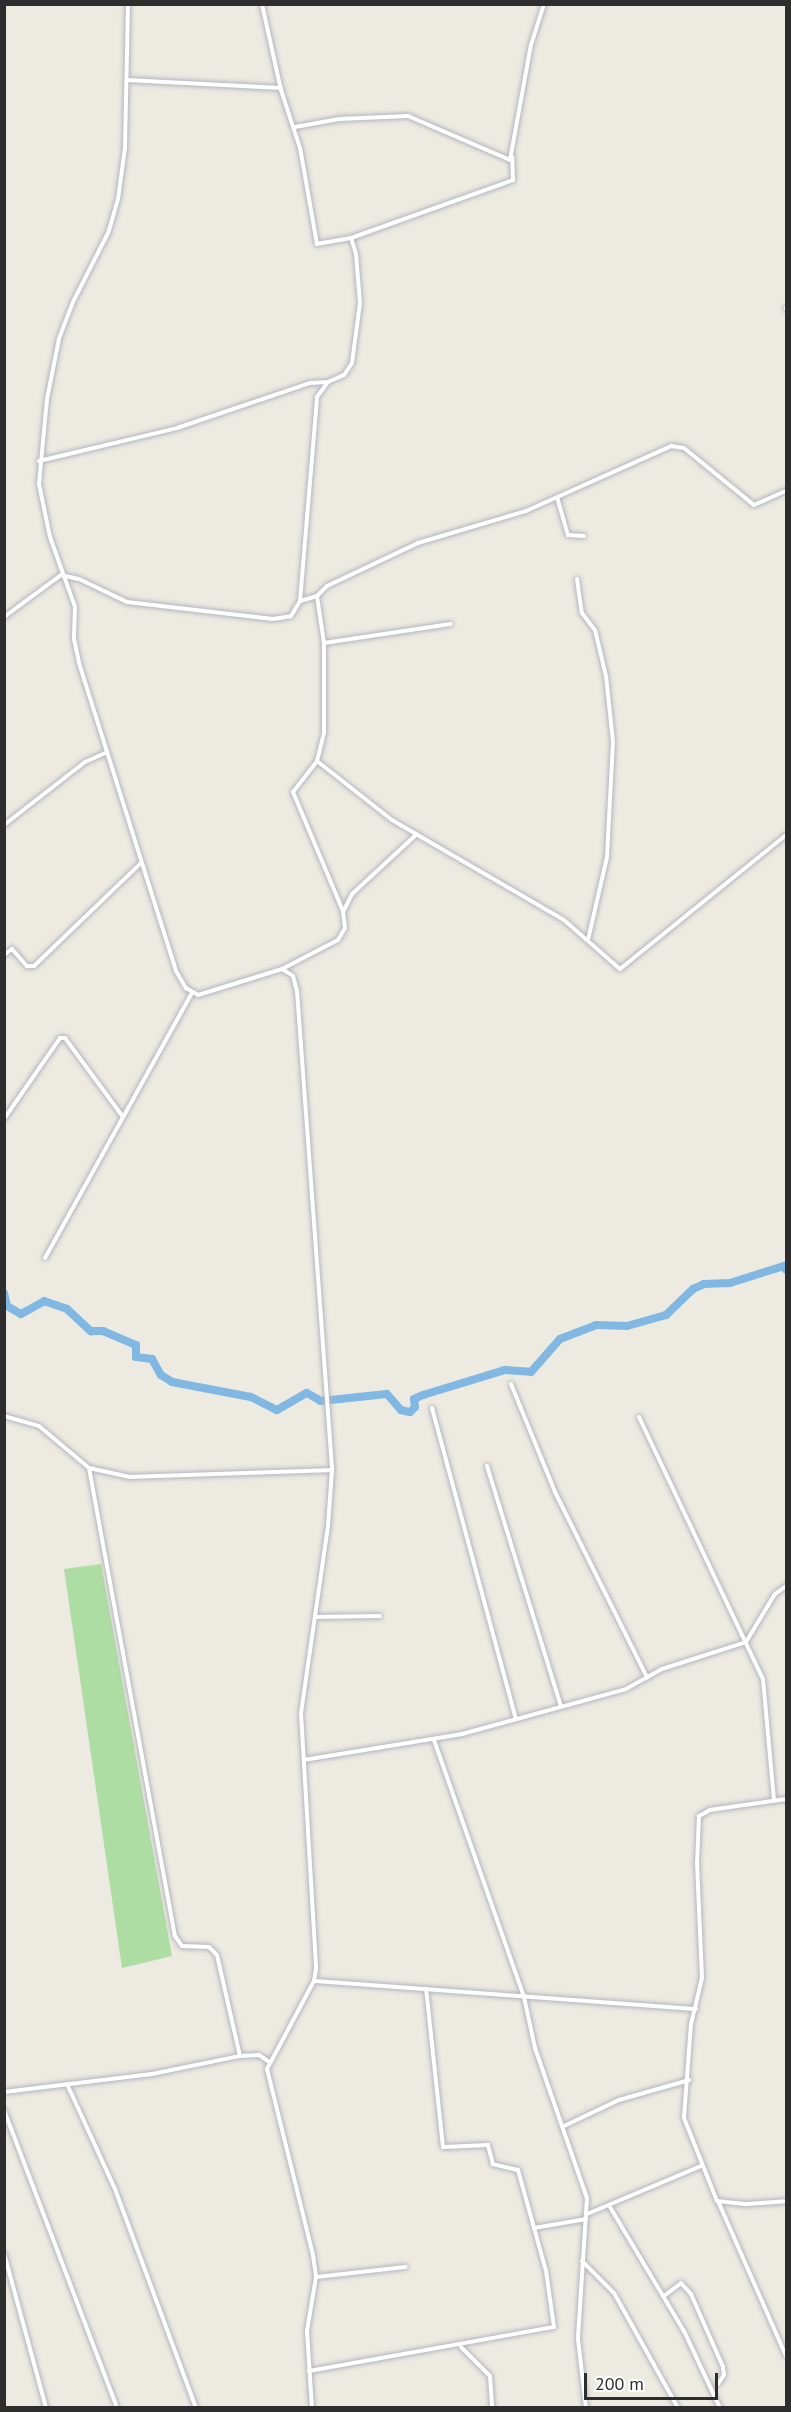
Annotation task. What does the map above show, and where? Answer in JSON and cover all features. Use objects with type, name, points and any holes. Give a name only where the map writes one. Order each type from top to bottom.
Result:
[{"type":"street","points":[[128,4],[127,80],[117,205],[104,244],[73,302],[59,339],[39,461],[44,513],[75,607],[75,644],[173,964],[192,993],[203,995],[282,969],[340,938],[345,928],[344,911],[293,792],[317,761],[324,732],[324,644],[317,596]]},
{"type":"street","points":[[262,4],[281,88],[295,127],[317,245],[351,238],[513,180],[512,157],[529,53],[544,4]]},
{"type":"street","points":[[127,80],[281,88]]},
{"type":"street","points":[[295,127],[339,119],[408,116],[506,160],[512,157]]},
{"type":"street","points":[[39,461],[177,428],[310,383],[328,382],[347,372],[355,352],[360,289],[351,238]]},
{"type":"street","points":[[4,617],[49,581],[65,576],[127,602],[273,619],[291,616],[300,601],[317,397],[328,382]]},
{"type":"street","points":[[300,601],[317,596],[327,586],[418,543],[557,497],[653,452],[675,446],[684,448],[754,505],[786,492]]},
{"type":"street","points":[[557,497],[568,536],[584,536]]},
{"type":"street","points":[[577,579],[582,613],[595,630],[606,676],[613,742],[607,856],[588,941]]},
{"type":"street","points":[[324,644],[451,624]]},
{"type":"street","points":[[4,825],[85,762],[107,753]]},
{"type":"street","points":[[317,761],[374,807],[546,908],[588,941],[615,967],[625,968],[786,836]]},
{"type":"street","points":[[344,911],[352,894],[417,834]]},
{"type":"street","points":[[4,955],[12,949],[27,966],[34,966],[141,863]]},
{"type":"street","points":[[282,969],[293,976],[297,991],[310,1128],[318,1321],[329,1403],[332,1470],[302,1713],[316,1956],[314,1981],[268,2061],[267,2075],[316,2277],[308,2331],[312,2408]]},
{"type":"street","points":[[45,1258],[192,993]]},
{"type":"street","points":[[4,1119],[60,1038],[65,1038],[123,1117]]},
{"type":"street","points":[[511,1384],[555,1492],[647,1677]]},
{"type":"street","points":[[432,1408],[516,1719]]},
{"type":"street","points":[[4,1416],[39,1426],[88,1468],[130,1476],[332,1470]]},
{"type":"street","points":[[639,1417],[746,1642],[766,1697],[774,1801]]},
{"type":"street","points":[[487,1466],[561,1706]]},
{"type":"street","points":[[88,1468],[175,1936],[182,1946],[209,1947],[217,1955],[240,2056]]},
{"type":"street","points":[[304,1760],[434,1740],[626,1689],[647,1677],[746,1642],[775,1594],[786,1586]]},
{"type":"street","points":[[315,1617],[380,1616]]},
{"type":"street","points":[[434,1740],[524,1997],[535,2048],[564,2126],[587,2198],[578,2339],[586,2408]]},
{"type":"street","points":[[786,1799],[710,1810],[699,1816],[697,1863],[702,1978],[691,2024],[689,2080],[684,2118],[701,2166],[786,2356]]},
{"type":"street","points":[[314,1981],[696,2009]]},
{"type":"street","points":[[309,2371],[553,2329],[546,2271],[518,2170],[493,2164],[488,2145],[443,2147],[426,1989]]},
{"type":"street","points":[[4,2092],[152,2074],[240,2056],[259,2055],[268,2061]]},
{"type":"street","points":[[564,2126],[619,2100],[689,2080]]},
{"type":"street","points":[[67,2084],[115,2189],[196,2408]]},
{"type":"street","points":[[4,2110],[117,2408]]},
{"type":"street","points":[[534,2229],[587,2216],[701,2166]]},
{"type":"street","points":[[717,2201],[736,2204],[786,2201]]},
{"type":"street","points":[[610,2207],[664,2296],[720,2408]]},
{"type":"street","points":[[4,2253],[46,2408]]},
{"type":"street","points":[[582,2260],[614,2293],[678,2408]]},
{"type":"street","points":[[316,2277],[405,2268]]},
{"type":"street","points":[[664,2296],[681,2283],[691,2294],[723,2367],[724,2375],[718,2385]]},
{"type":"street","points":[[781,2343],[786,2341]]},
{"type":"street","points":[[460,2346],[486,2369],[492,2408]]},
{"type":"green space","points":[[101,1564],[172,1956],[122,1968],[64,1569]]},
{"type":"waterway","points":[[4,1293],[7,1306],[21,1314],[44,1301],[67,1309],[91,1331],[103,1331],[136,1345],[136,1357],[152,1359],[161,1375],[172,1382],[251,1397],[277,1410],[307,1393],[321,1401],[387,1394],[401,1410],[410,1412],[415,1407],[414,1399],[423,1395],[505,1370],[531,1372],[560,1339],[596,1325],[627,1326],[666,1315],[693,1289],[704,1284],[730,1283],[784,1266],[786,1270]]}]
